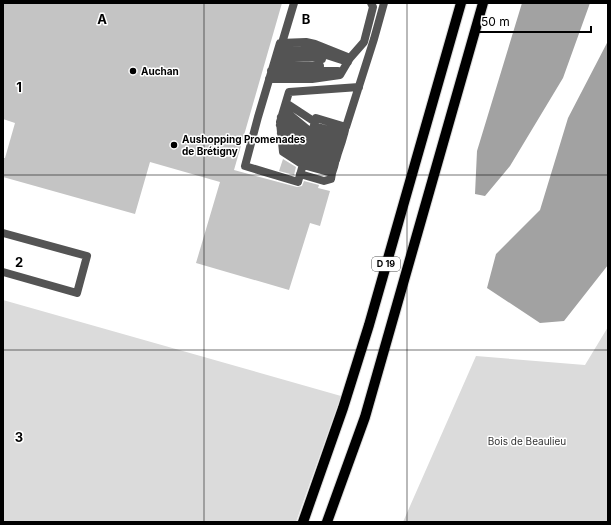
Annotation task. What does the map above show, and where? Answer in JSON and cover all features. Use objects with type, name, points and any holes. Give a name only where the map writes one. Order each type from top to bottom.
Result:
[{"type":"main road","name":"D 19","points":[[303,522],[343,408],[366,333],[461,3]]},
{"type":"main road","name":"D 19","points":[[327,522],[365,417],[483,3]]},
{"type":"lane","points":[[294,3],[282,43],[280,43],[245,166],[299,178],[324,181],[331,179],[384,3]]},
{"type":"lane","points":[[274,65],[312,79],[340,75],[346,64],[364,42],[373,7],[371,3]]},
{"type":"lane","points":[[282,43],[306,42],[315,44],[346,64]]},
{"type":"lane","points":[[274,65],[311,50],[346,64]]},
{"type":"lane","points":[[274,65],[346,64]]},
{"type":"lane","points":[[339,150],[310,140],[283,152],[282,117],[289,92],[359,87]]},
{"type":"lane","points":[[282,117],[310,140],[339,150]]},
{"type":"lane","points":[[282,117],[310,140],[339,150]]},
{"type":"lane","points":[[282,117],[310,140],[339,150]]},
{"type":"lane","points":[[299,178],[310,140]]},
{"type":"lane","points":[[3,233],[87,256],[77,293],[3,272]]},
{"type":"green space","points":[[3,300],[341,396],[296,522],[3,522]]},
{"type":"green space","name":"Bois de Beaulieu","points":[[608,327],[608,522],[403,522],[476,356],[585,365]]},
{"type":"shaded area","points":[[522,3],[590,3],[563,78],[510,166],[485,196],[475,194],[477,151]]},
{"type":"shaded area","points":[[608,41],[608,265],[564,321],[540,323],[487,288],[496,254],[540,210],[568,118]]},
{"type":"building","name":"Auchan","points":[[3,3],[282,3],[234,170],[297,187],[302,186],[304,181],[319,185],[318,188],[330,191],[320,226],[310,223],[289,290],[196,263],[220,182],[150,162],[135,214],[3,177],[3,158],[5,158],[15,123],[3,119]]},
{"type":"building","points":[[283,159],[296,167],[294,175],[279,171]]},
{"type":"place","name":"Auchan","points":[[133,71]]},
{"type":"place","name":"Aushopping Promenades de Brétigny","points":[[174,145]]}]
